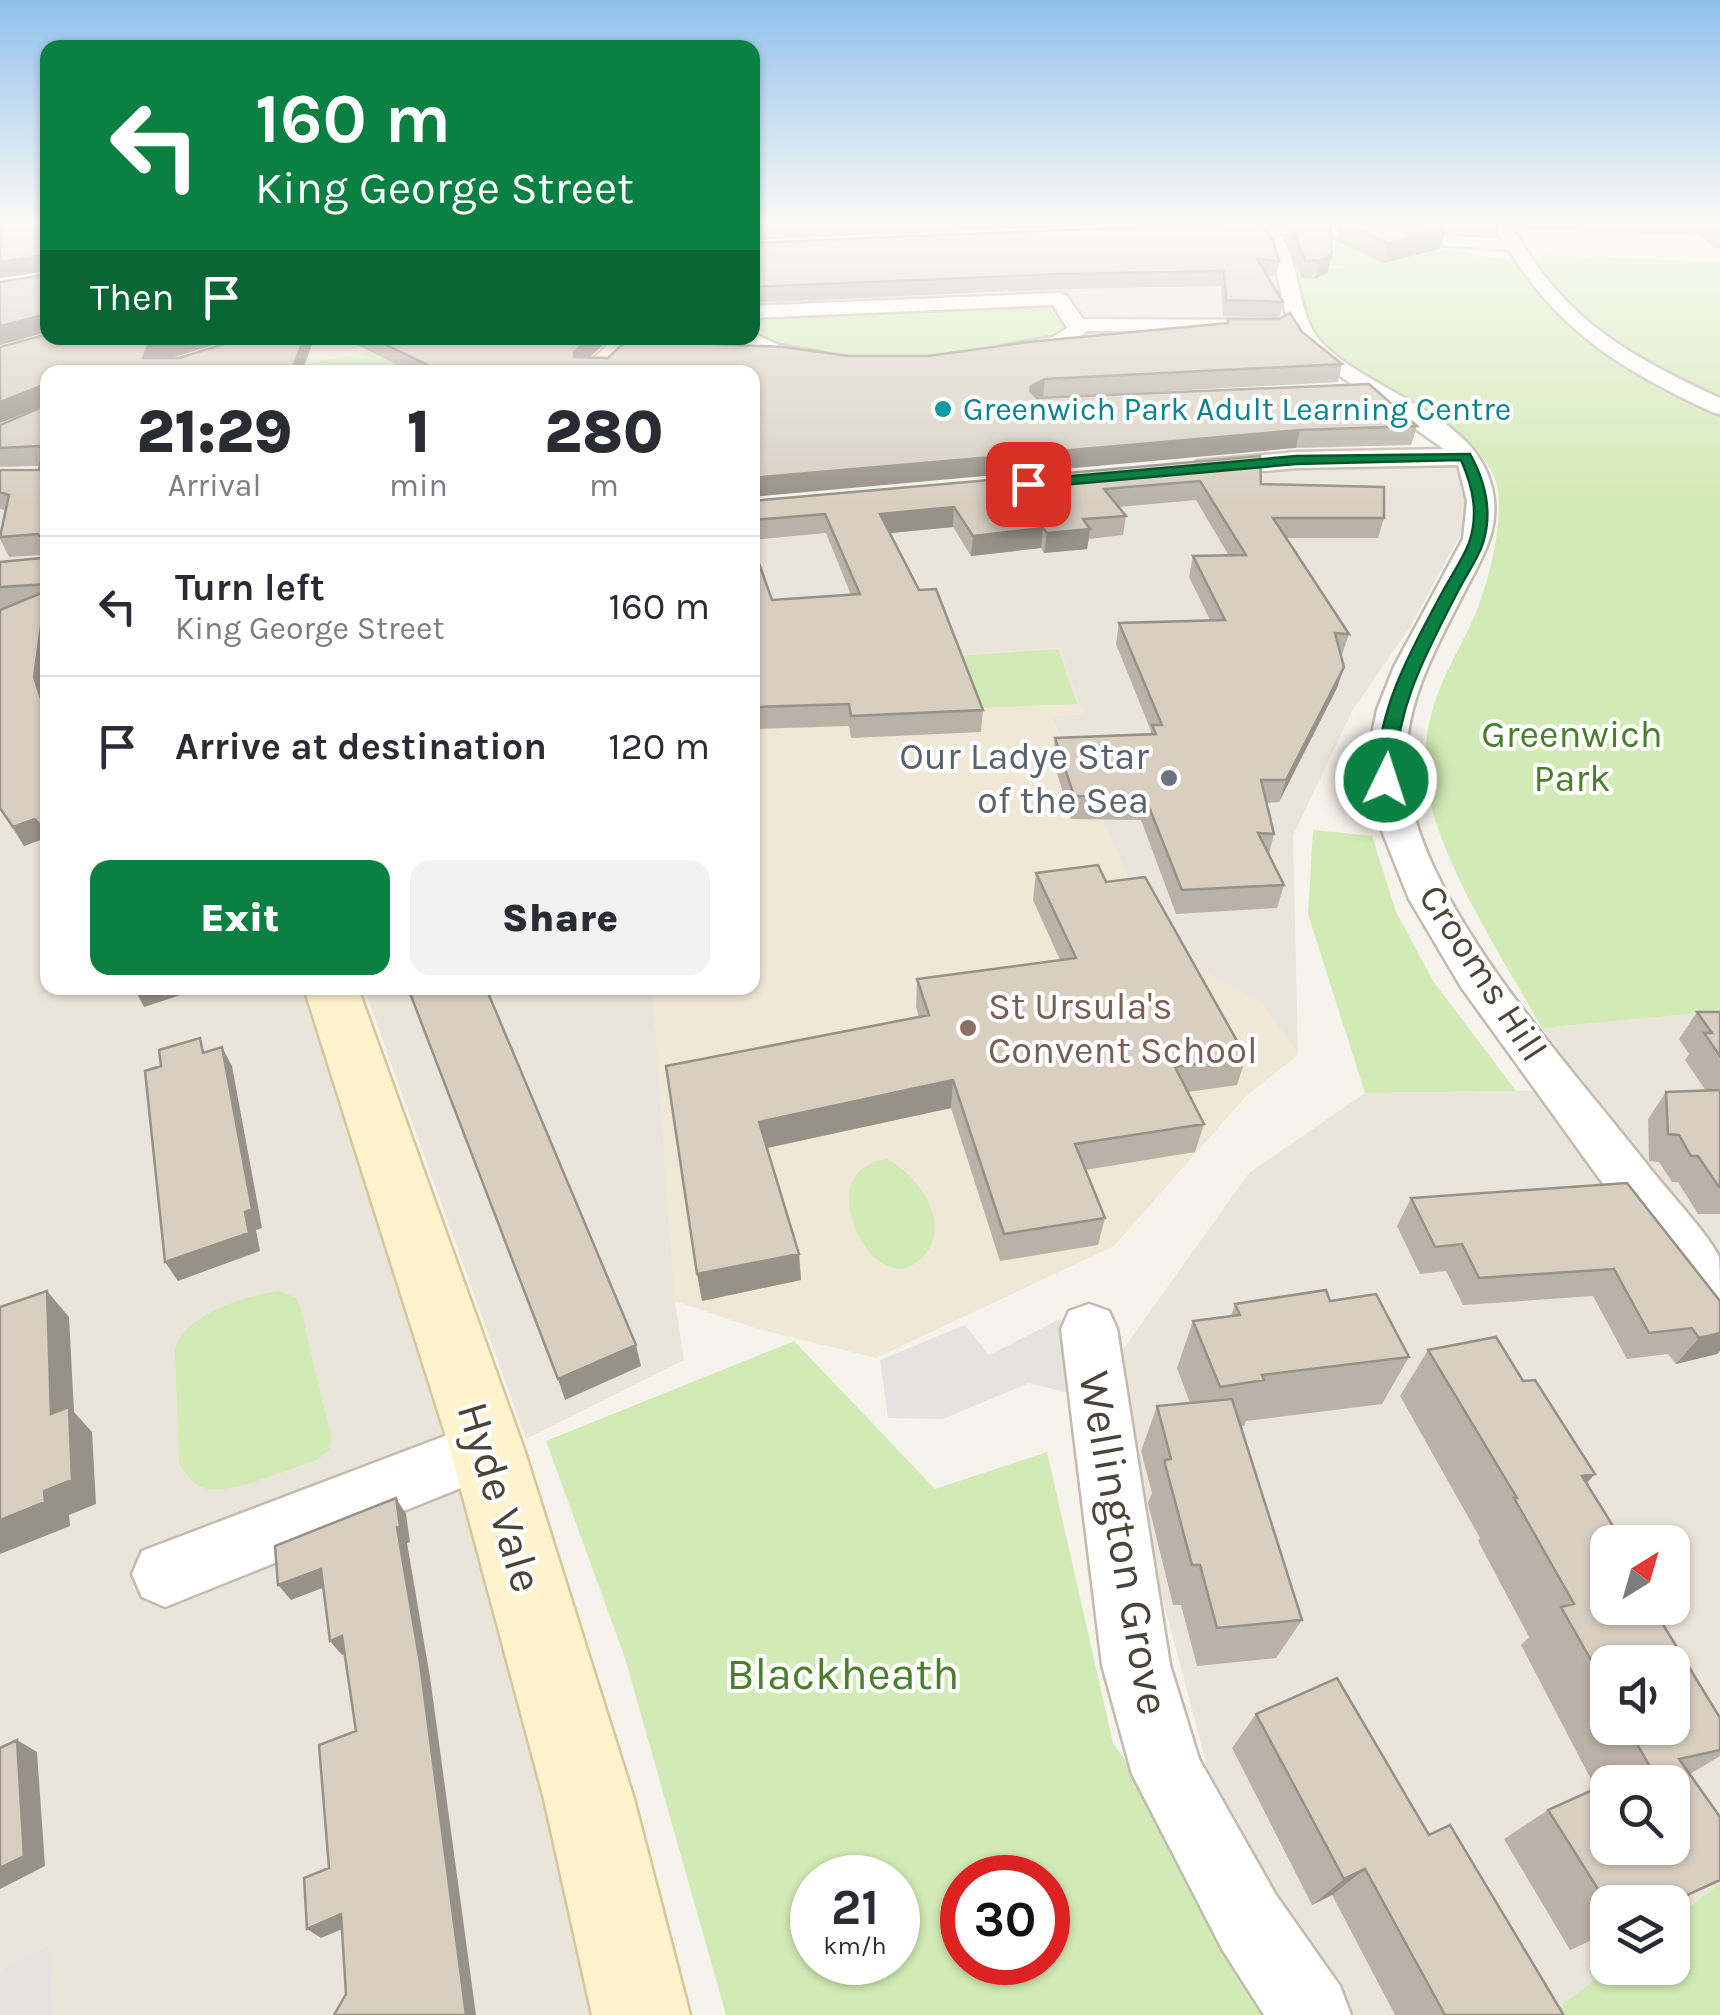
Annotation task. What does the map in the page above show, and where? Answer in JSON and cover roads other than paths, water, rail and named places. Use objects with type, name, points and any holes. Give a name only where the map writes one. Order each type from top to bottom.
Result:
[{"type":"main road","points":[[604,365],[622,345]]},
{"type":"main road","name":"Hyde Vale","points":[[332,995],[488,1449],[589,1799],[641,2015]]},
{"type":"street","points":[[979,356],[1059,342],[1076,331],[1077,325],[1070,316]]},
{"type":"street","points":[[1295,316],[1299,326],[1329,360],[1465,456]]},
{"type":"street","points":[[1571,316],[1585,330],[1651,373],[1720,407]]},
{"type":"street","points":[[1077,325],[1274,326]]},
{"type":"street","points":[[760,344],[773,351],[834,360]]},
{"type":"street","points":[[1338,394],[1374,392]]},
{"type":"street","points":[[1170,471],[1296,460],[1465,456]]},
{"type":"street","name":"Crooms Hill","points":[[1465,456],[1479,486],[1481,511],[1476,543],[1420,650],[1389,732],[1386,780],[1398,823],[1440,921],[1476,976],[1720,1302]]},
{"type":"street","name":"Wellington Grove","points":[[1089,1329],[1136,1665],[1168,1774],[1250,1922],[1312,2015]]},
{"type":"street","points":[[166,1574],[488,1449]]},
{"type":"place","name":"Greenwich Park Adult Learning Centre","points":[[943,409]]},
{"type":"place","name":"Our Ladye Star of the Sea","points":[[1169,778]]},
{"type":"place","name":"St Ursula's Convent School","points":[[968,1028]]},
{"type":"park label","name":"Greenwich Park","points":[[1572,756]]},
{"type":"park label","name":"Blackheath","points":[[843,1674]]}]
